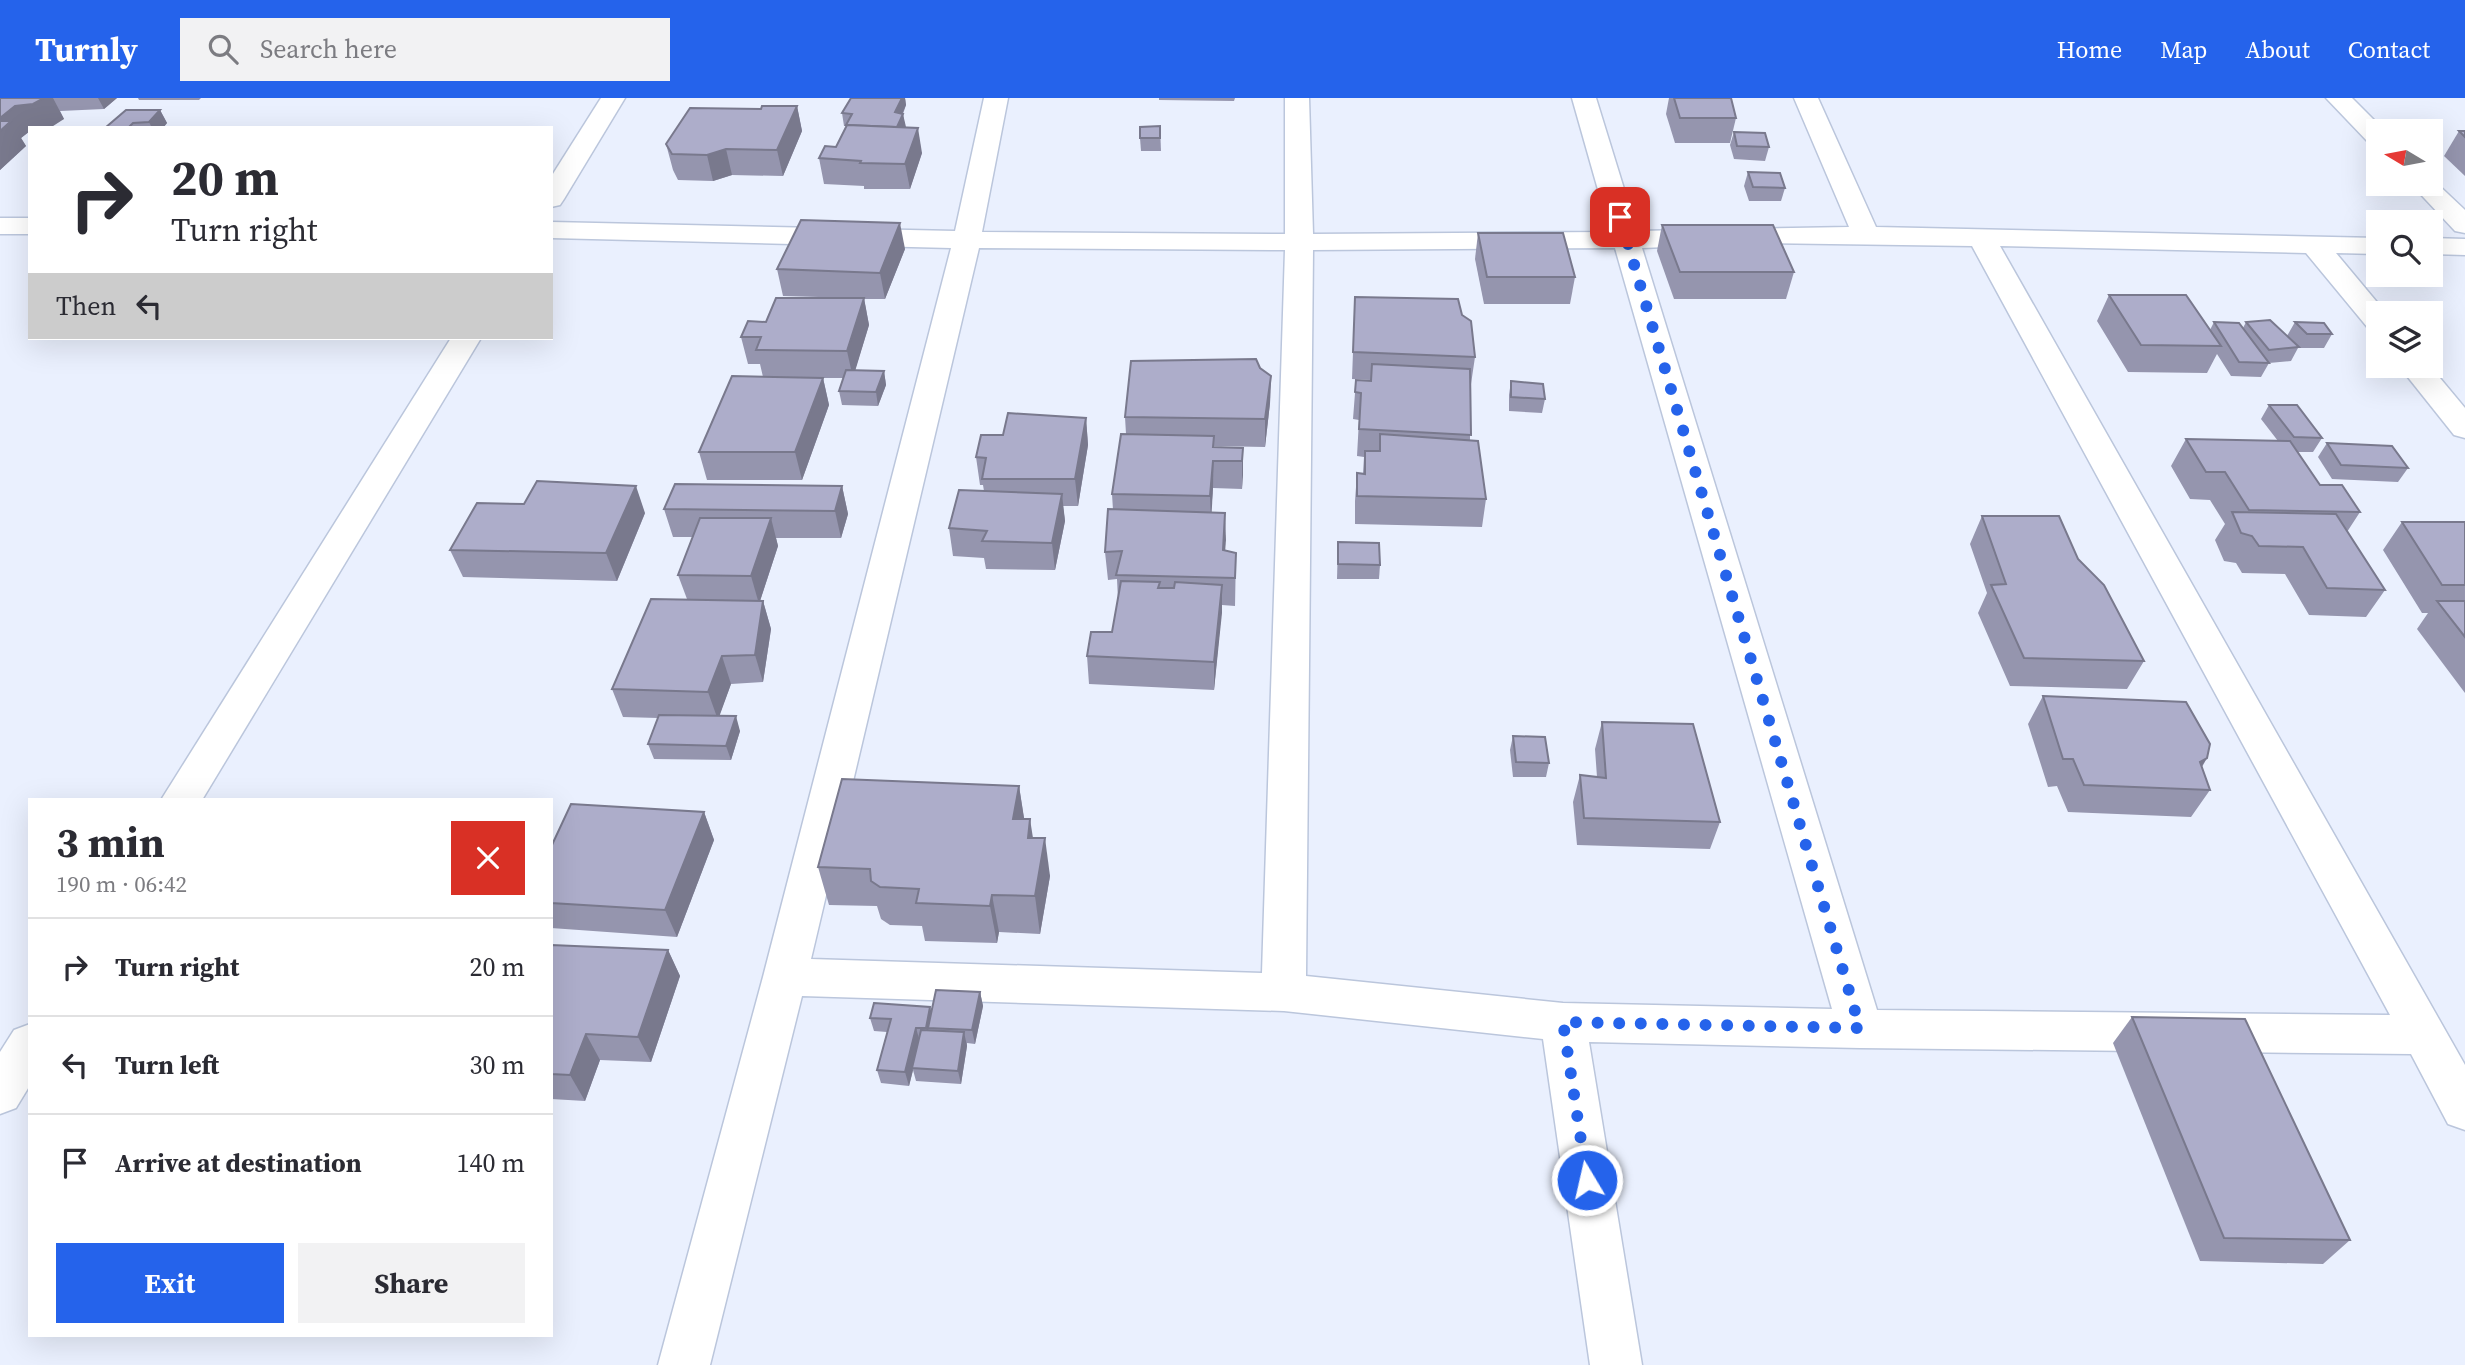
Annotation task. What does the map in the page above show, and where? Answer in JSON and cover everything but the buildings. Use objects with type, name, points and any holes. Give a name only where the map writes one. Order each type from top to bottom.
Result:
[{"type":"street","points":[[553,196],[613,98]]},
{"type":"street","points":[[684,1365],[785,977],[967,240],[996,98]]},
{"type":"street","points":[[1284,992],[1299,242],[1297,98]]},
{"type":"street","points":[[1584,98],[1860,1028]]},
{"type":"street","points":[[1806,98],[1866,235]]},
{"type":"street","points":[[2338,98],[2366,126]]},
{"type":"street","points":[[2436,196],[2465,225]]},
{"type":"street","points":[[0,226],[28,226]]},
{"type":"street","points":[[553,230],[967,240],[1299,242],[1866,235],[2366,246]]},
{"type":"street","points":[[1982,238],[2465,1109]]},
{"type":"street","points":[[2315,246],[2366,308]]},
{"type":"street","points":[[2443,246],[2465,247]]},
{"type":"street","points":[[182,798],[465,340]]},
{"type":"street","points":[[2424,378],[2465,428]]},
{"type":"street","points":[[785,977],[1284,992],[1563,1022],[2424,1035]]},
{"type":"street","points":[[1563,1022],[1616,1365]]},
{"type":"street","points":[[0,1093],[28,1047]]},
{"type":"route","points":[[1587,1180],[1563,1022],[1860,1028],[1620,217]]}]
